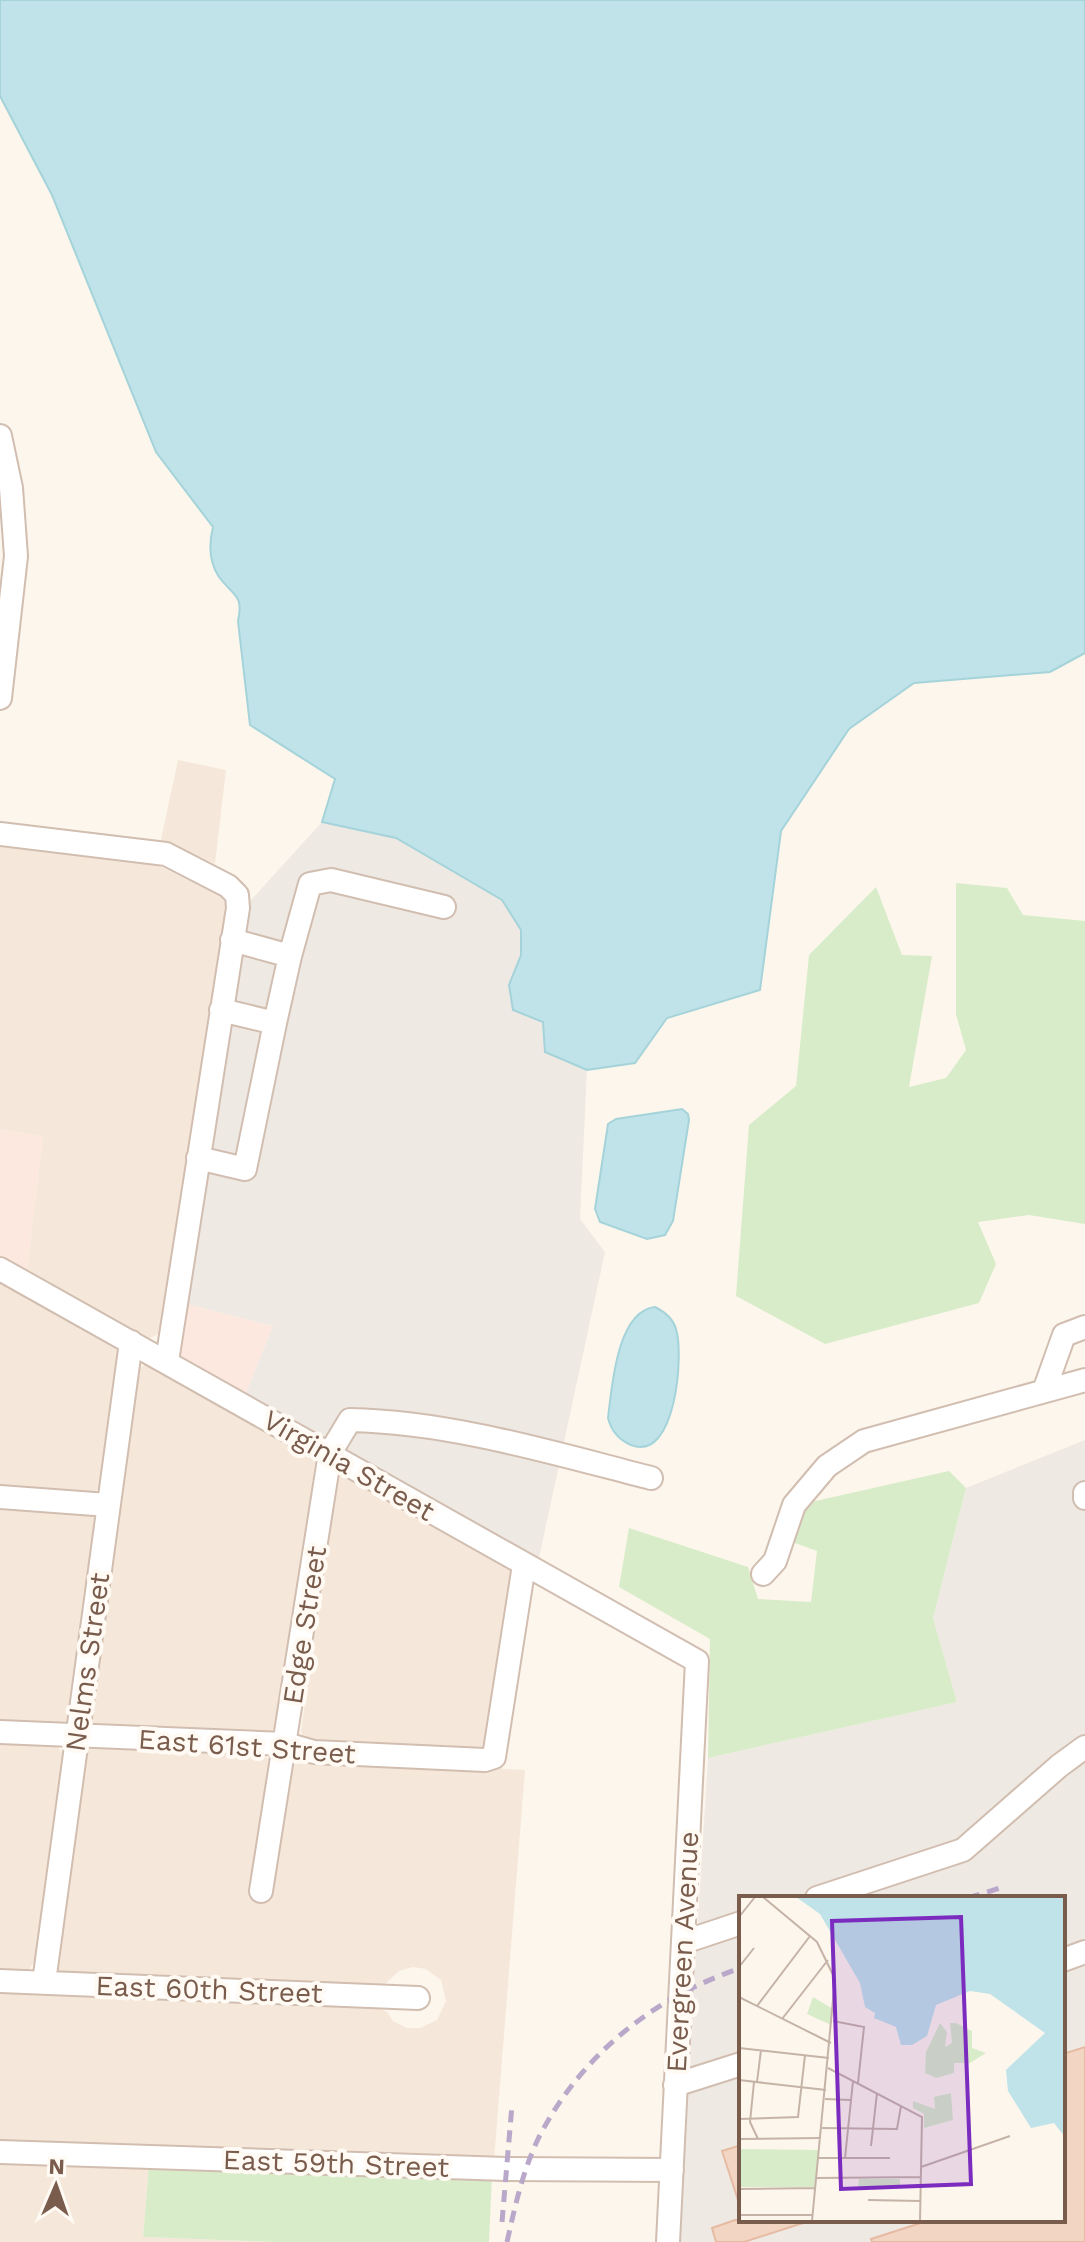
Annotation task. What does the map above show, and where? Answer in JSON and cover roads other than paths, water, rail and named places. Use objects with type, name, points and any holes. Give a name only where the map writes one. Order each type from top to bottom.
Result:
[{"type":"street","points":[[0,436],[16,529],[16,556],[0,698]]},
{"type":"street","points":[[0,834],[166,854],[228,886],[237,895],[238,908],[167,1361]]},
{"type":"street","points":[[198,1158],[245,1169],[290,956],[310,884],[331,880],[444,907]]},
{"type":"street","points":[[232,940],[290,956]]},
{"type":"street","points":[[222,1004],[275,1023]]},
{"type":"street","name":"Virginia Street","points":[[0,1269],[697,1661]]},
{"type":"street","points":[[1044,1391],[1064,1335],[1085,1327]]},
{"type":"street","name":"Nelms Street","points":[[44,1982],[131,1342]]},
{"type":"street","points":[[763,1574],[775,1561],[794,1505],[827,1466],[864,1441],[1085,1380]]},
{"type":"street","points":[[330,1453],[350,1420],[377,1420],[455,1432],[651,1478]]},
{"type":"street","name":"Edge Street","points":[[261,1891],[330,1453]]},
{"type":"street","points":[[0,1497],[108,1505]]},
{"type":"street","name":"East 61st Street","points":[[0,1732],[286,1744],[314,1752],[485,1760],[494,1757],[524,1565]]},
{"type":"street","name":"Evergreen Avenue","points":[[668,2242],[697,1661]]},
{"type":"street","points":[[823,1896],[963,1850],[1085,1747]]},
{"type":"street","points":[[684,1942],[739,1924]]},
{"type":"street","points":[[1065,1959],[1085,1952]]},
{"type":"street","name":"East 60th Street","points":[[0,1981],[418,1998]]},
{"type":"street","points":[[675,2085],[739,2065]]},
{"type":"street","name":"East 59th Street","points":[[0,2152],[506,2169],[672,2170]]},
{"type":"water","points":[[0,0],[1085,0],[1085,653],[1050,672],[914,683],[849,729],[781,831],[760,990],[667,1018],[635,1063],[587,1070],[545,1052],[543,1022],[513,1010],[509,985],[521,955],[521,930],[502,900],[396,838],[322,822],[335,779],[250,725],[238,621],[240,605],[213,565],[213,527],[156,452],[52,195],[0,96]]},
{"type":"water","points":[[682,1109],[689,1120],[673,1221],[665,1235],[647,1239],[600,1222],[595,1209],[608,1124],[616,1119]]},
{"type":"water","points":[[655,1307],[668,1316],[676,1329],[679,1360],[677,1381],[667,1423],[658,1438],[646,1446],[631,1445],[616,1434],[608,1418],[615,1370],[624,1335],[632,1322],[642,1312]]},
{"type":"railway","points":[[974,1896],[1000,1888]]},
{"type":"railway","points":[[507,2242],[533,2150],[556,2107],[576,2080],[624,2032],[650,2012],[709,1980],[739,1969]]},
{"type":"railway","points":[[502,2222],[512,2105]]}]
